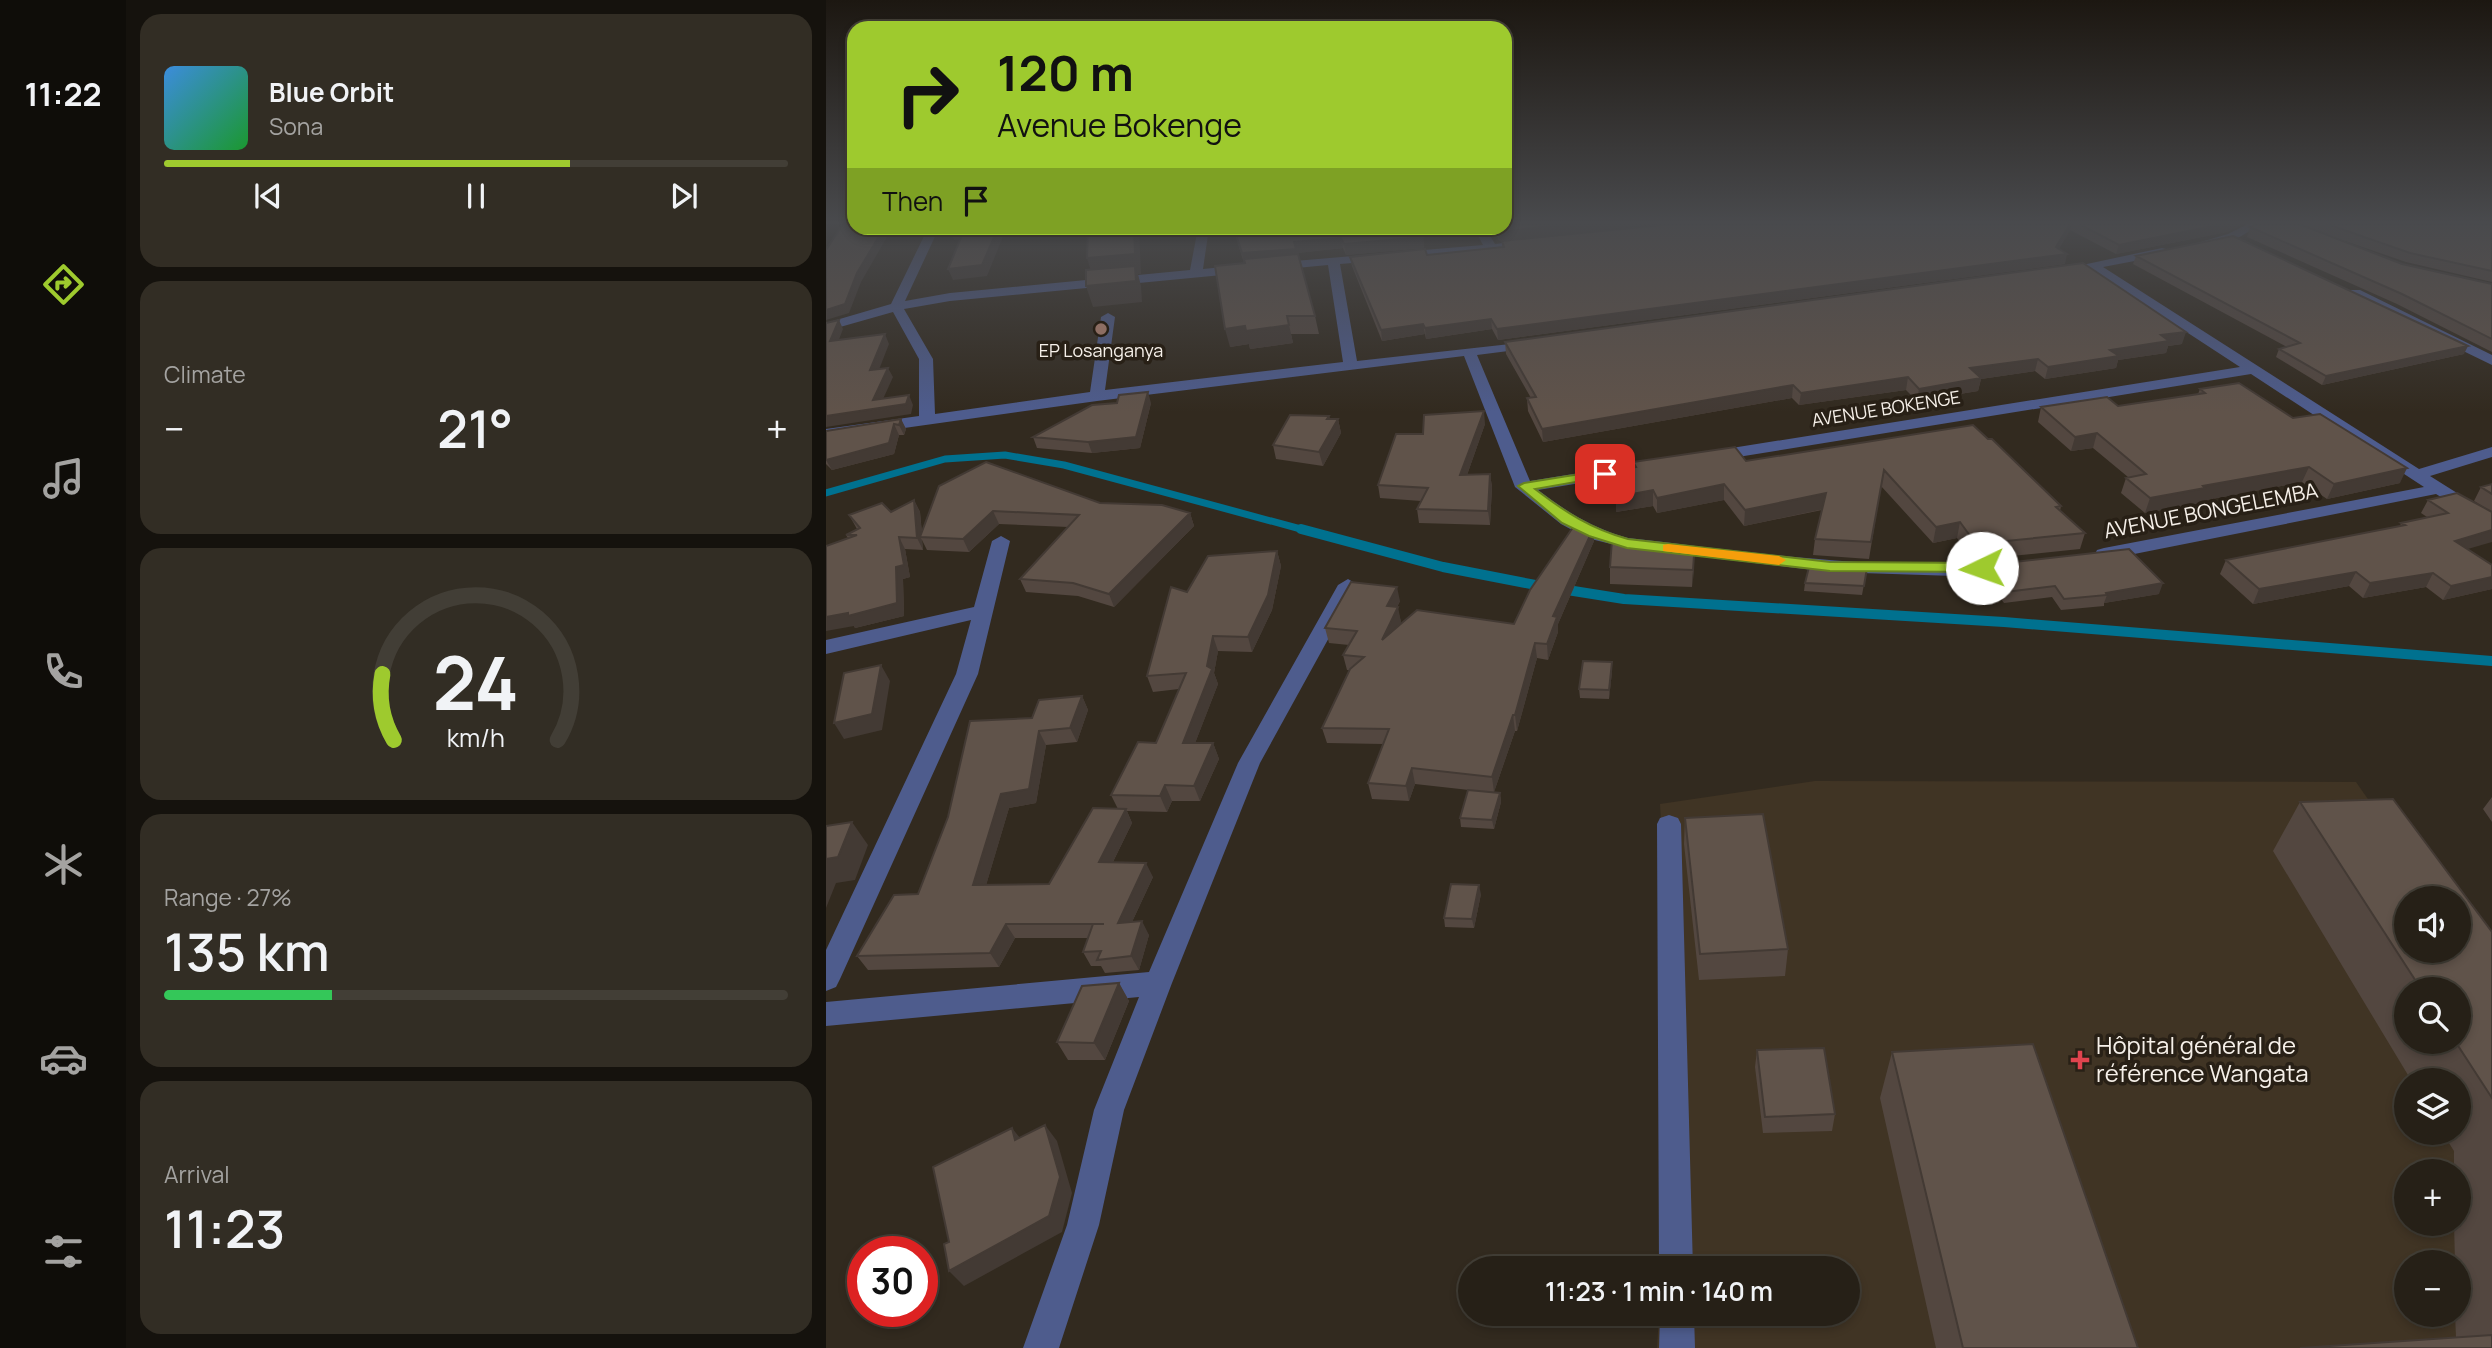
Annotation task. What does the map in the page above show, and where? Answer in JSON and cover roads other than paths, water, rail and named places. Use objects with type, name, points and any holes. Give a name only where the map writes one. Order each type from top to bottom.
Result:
[{"type":"street","points":[[896,307],[905,287]]},
{"type":"street","points":[[826,327],[896,307],[950,297],[1053,287]]},
{"type":"street","points":[[1338,287],[1351,366]]},
{"type":"street","points":[[2126,287],[2492,523]]},
{"type":"street","points":[[2342,287],[2492,361]]},
{"type":"street","points":[[896,307],[925,349],[930,368],[927,418]]},
{"type":"street","points":[[1097,396],[1108,317]]},
{"type":"street","points":[[826,435],[927,418],[1097,396],[1549,342]]},
{"type":"street","points":[[1469,352],[1524,486],[1567,520],[1593,534],[1627,543],[1830,566],[1955,570],[2035,564]]},
{"type":"street","name":"AVENUE BOKENGE","points":[[1703,458],[2254,369]]},
{"type":"street","points":[[2414,475],[2492,452]]},
{"type":"street","points":[[1524,486],[1662,464]]},
{"type":"street","name":"AVENUE BONGELEMBA","points":[[2087,557],[2438,489]]},
{"type":"street","points":[[826,979],[967,674],[1001,541]]},
{"type":"street","points":[[1041,1348],[1083,1224],[1109,1110],[1158,983],[1249,763],[1348,585]]},
{"type":"street","points":[[826,647],[982,611]]},
{"type":"street","points":[[1669,824],[1676,1256]]},
{"type":"street","points":[[826,1014],[1158,983]]},
{"type":"street","points":[[1677,1326],[1677,1348]]},
{"type":"waterway","points":[[826,493],[945,459],[1005,455],[1064,465],[1308,531]]},
{"type":"waterway","points":[[1301,529],[1443,567],[1546,587]]},
{"type":"waterway","points":[[1561,589],[1624,599],[2004,622],[2492,661]]},
{"type":"place","name":"EP Losanganya","points":[[1101,329]]},
{"type":"place","name":"Hôpital général de référence Wangata","points":[[2080,1060]]}]
